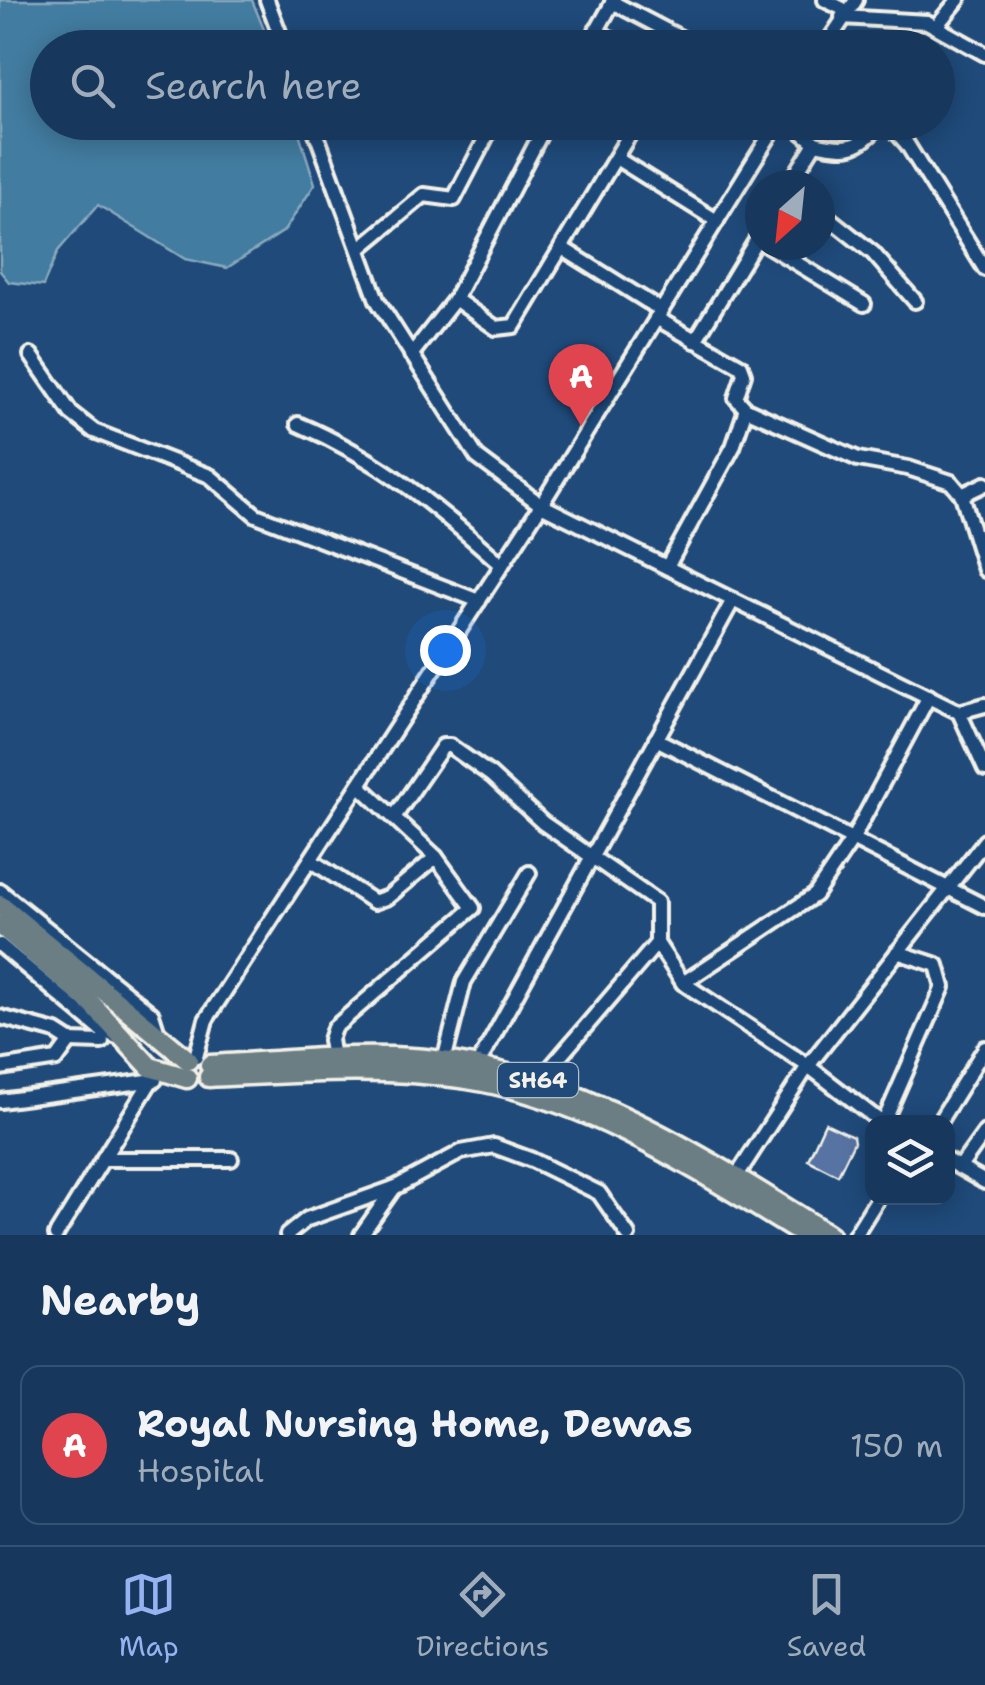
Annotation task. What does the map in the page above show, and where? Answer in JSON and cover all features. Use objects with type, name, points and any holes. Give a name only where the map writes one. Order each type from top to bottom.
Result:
[{"type":"main road","points":[[0,905],[194,1069]]},
{"type":"main road","points":[[0,925],[89,1001],[150,1067],[194,1069]]},
{"type":"main road","name":"SH64","points":[[194,1069],[333,1058],[444,1062],[539,1081],[642,1124],[736,1176],[829,1235]]},
{"type":"main road","name":"SH64","points":[[194,1069],[408,1072],[470,1079],[529,1093],[638,1138],[803,1235]]},
{"type":"street","points":[[267,0],[278,30]]},
{"type":"street","points":[[824,0],[848,10],[944,30]]},
{"type":"street","points":[[937,26],[958,0]]},
{"type":"street","points":[[596,30],[613,1],[667,30]]},
{"type":"street","points":[[955,36],[985,54]]},
{"type":"street","points":[[319,140],[378,300],[477,457],[541,505],[960,712],[980,749],[985,770]]},
{"type":"street","points":[[359,250],[424,195],[454,199],[485,140]]},
{"type":"street","points":[[412,355],[455,299],[538,140]]},
{"type":"street","points":[[455,299],[496,328],[514,326],[627,140]]},
{"type":"street","points":[[0,1102],[151,1080],[194,1069],[206,1020],[541,505],[767,140]]},
{"type":"street","points":[[811,140],[852,149],[868,140]]},
{"type":"street","points":[[902,140],[985,269]]},
{"type":"street","points":[[798,170],[815,143]]},
{"type":"street","points":[[616,158],[717,220]]},
{"type":"street","points":[[835,223],[874,253],[915,301]]},
{"type":"street","points":[[562,248],[695,342],[741,366],[744,374],[736,398],[746,409],[858,459],[951,482],[962,495],[985,570]]},
{"type":"street","points":[[695,342],[748,260]]},
{"type":"street","points":[[794,260],[864,304]]},
{"type":"street","points":[[30,355],[70,414],[94,431],[210,476],[256,516],[479,601]]},
{"type":"street","points":[[666,567],[733,448],[746,409]]},
{"type":"street","points":[[298,424],[355,448],[435,506],[502,564]]},
{"type":"street","points":[[962,495],[985,484]]},
{"type":"street","points":[[477,1066],[733,600]]},
{"type":"street","points":[[682,983],[815,895],[852,840],[929,696]]},
{"type":"street","points":[[960,712],[985,704]]},
{"type":"street","points":[[656,738],[985,908]]},
{"type":"street","points":[[395,816],[443,746],[450,746],[591,857],[657,902],[657,944],[682,983],[808,1066],[874,1115]]},
{"type":"street","points":[[333,1058],[330,1040],[334,1028],[473,908],[436,857],[359,785]]},
{"type":"street","points":[[736,1176],[808,1066],[985,842]]},
{"type":"street","points":[[312,861],[374,902],[388,896],[436,857]]},
{"type":"street","points":[[444,1062],[464,982],[529,873]]},
{"type":"street","points":[[0,892],[152,1014],[158,1036]]},
{"type":"street","points":[[539,1081],[657,944]]},
{"type":"street","points":[[0,945],[102,1031],[124,1040]]},
{"type":"street","points":[[886,1115],[943,986],[936,965],[897,952]]},
{"type":"street","points":[[0,1017],[56,1032],[70,1041],[102,1042]]},
{"type":"street","points":[[0,1068],[57,1059],[70,1041]]},
{"type":"street","points":[[943,1115],[985,1048]]},
{"type":"street","points":[[56,1235],[151,1080]]},
{"type":"street","points":[[955,1163],[985,1132]]},
{"type":"street","points":[[287,1235],[307,1219],[394,1188],[461,1152],[494,1146],[522,1155],[599,1194],[628,1235]]},
{"type":"street","points":[[103,1159],[231,1159]]},
{"type":"street","points":[[955,1165],[985,1182]]},
{"type":"street","points":[[361,1235],[394,1188]]},
{"type":"street","points":[[856,1235],[874,1205]]},
{"type":"water","points":[[0,0],[252,0],[264,30],[30,30],[30,140],[301,140],[315,184],[284,231],[227,268],[185,259],[98,205],[58,251],[43,286],[9,282],[0,271]]},
{"type":"building","points":[[825,1123],[853,1136],[854,1142],[838,1175],[808,1160]]},
{"type":"place","name":"Royal Nursing Home, Dewas","points":[[581,426]]}]
